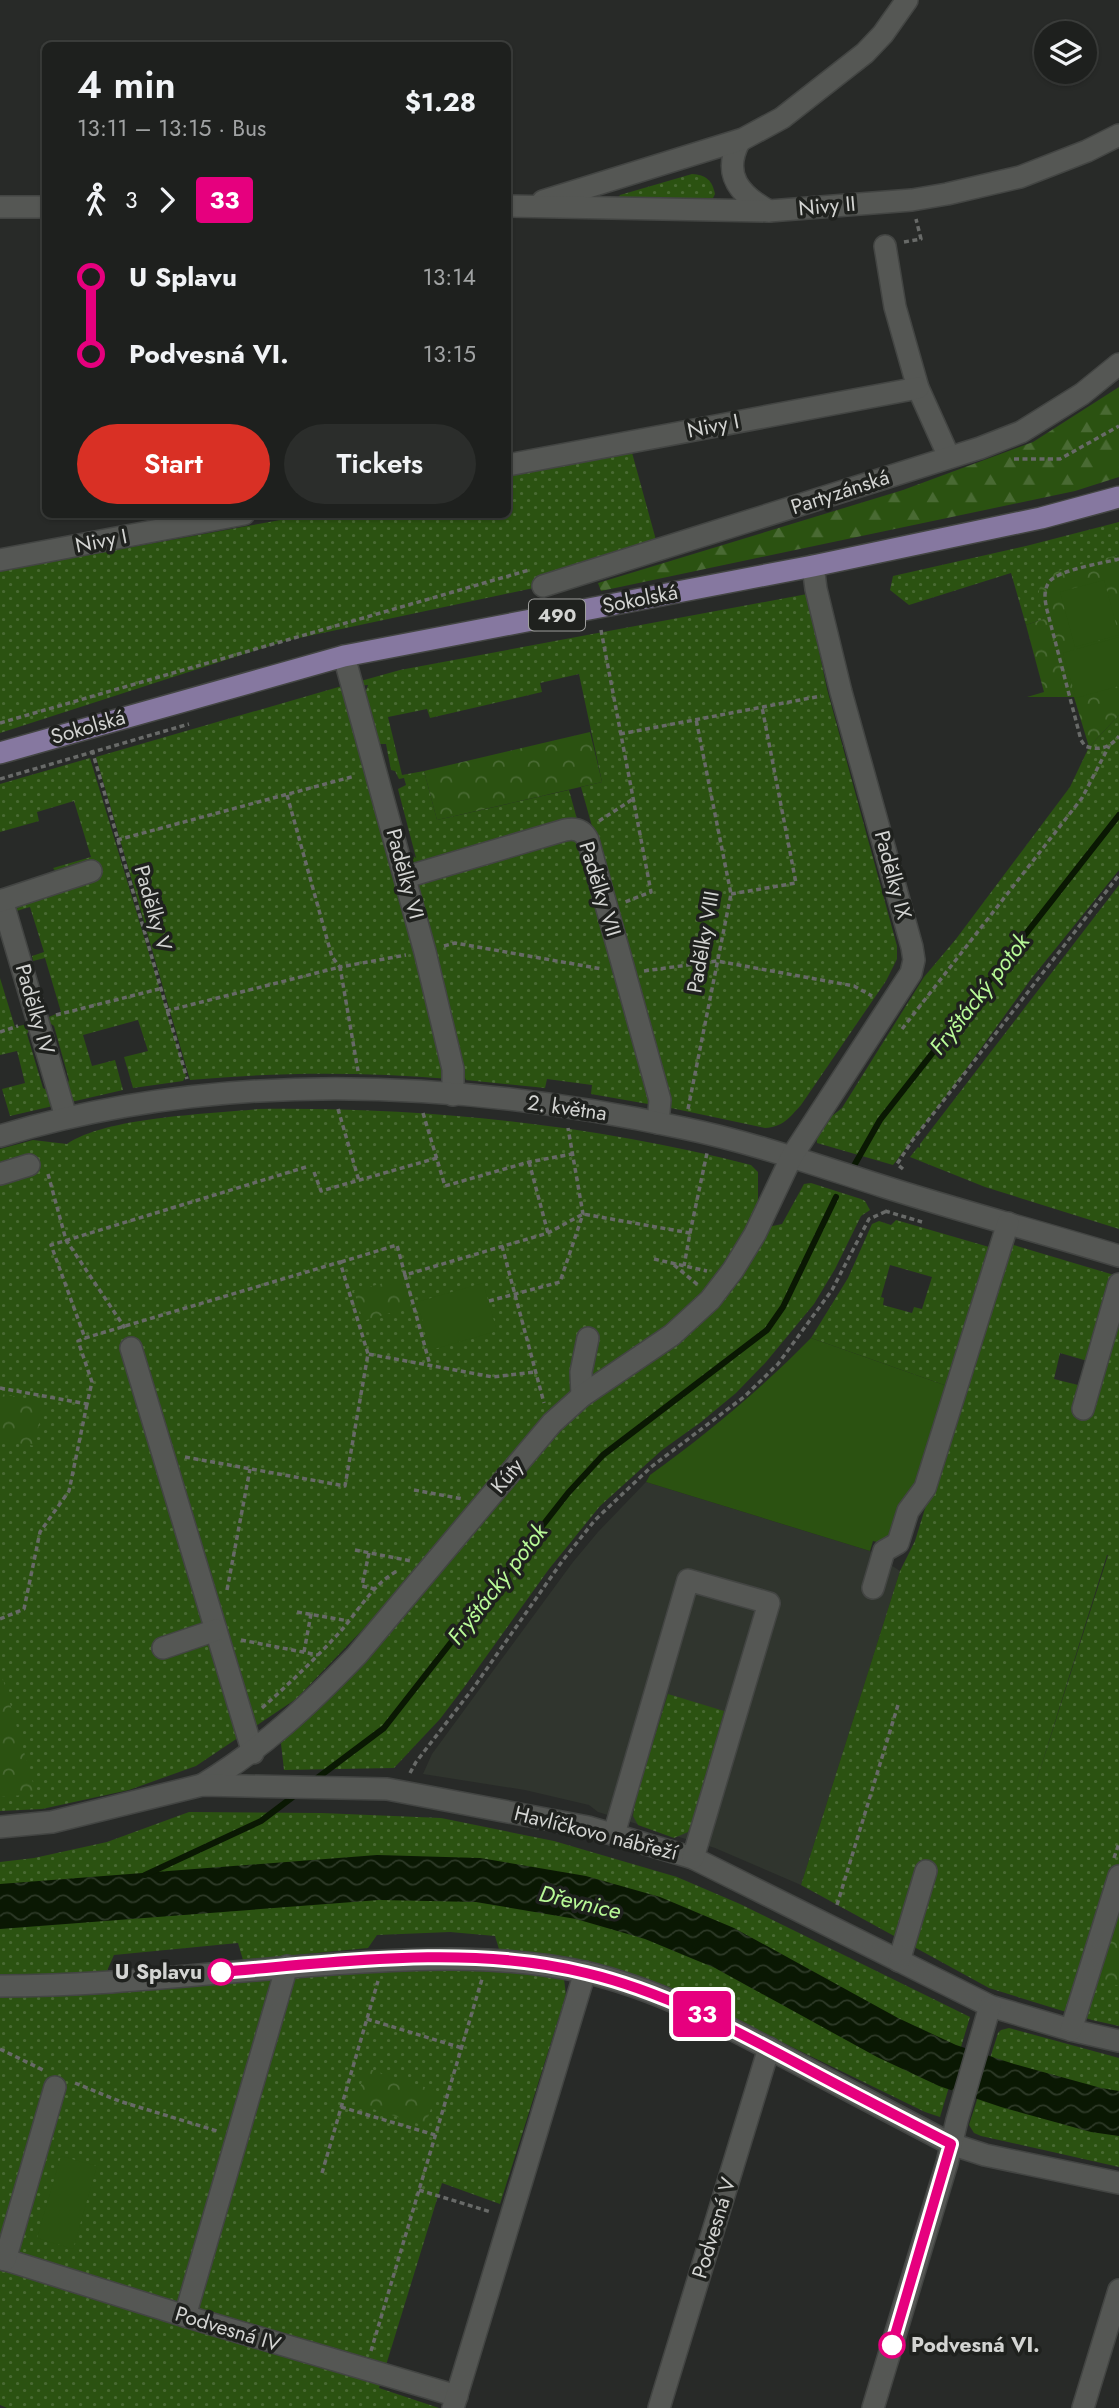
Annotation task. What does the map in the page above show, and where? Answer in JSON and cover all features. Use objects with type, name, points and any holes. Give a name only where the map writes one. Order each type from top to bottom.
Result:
[{"type":"main road","name":"Sokolská","points":[[0,753],[344,656],[813,566],[1041,518],[1119,497]]},
{"type":"street","name":"Nivy II","points":[[516,206],[739,142],[782,118],[865,53],[883,34],[906,0]]},
{"type":"street","name":"Nivy II","points":[[516,206],[769,211],[912,200],[1020,177],[1087,151],[1119,135]]},
{"type":"street","points":[[739,142],[732,157],[736,181],[748,197],[769,211]]},
{"type":"street","points":[[0,207],[42,207]]},
{"type":"street","points":[[885,246],[895,307],[918,388],[949,457]]},
{"type":"street","name":"Partyzánská","points":[[543,586],[1021,432],[1082,394],[1119,363]]},
{"type":"street","name":"Nivy I","points":[[511,464],[918,388]]},
{"type":"street","name":"Nivy I","points":[[0,560],[223,518]]},
{"type":"street","name":"Padělky IX","points":[[792,1156],[911,973],[914,953],[842,692],[816,589],[813,566]]},
{"type":"street","name":"Padělky VI","points":[[344,656],[425,952],[453,1069],[453,1095]]},
{"type":"street","name":"Padělky VII","points":[[406,877],[565,830],[582,831],[588,840],[608,908],[660,1100],[658,1123]]},
{"type":"street","name":"Padělky IV","points":[[66,1117],[1,900],[91,871]]},
{"type":"street","name":"2. května","points":[[0,1136],[66,1117],[130,1105],[284,1090],[360,1090],[509,1100],[612,1114],[684,1128],[792,1156],[1119,1256]]},
{"type":"street","name":"Kúty","points":[[202,1785],[253,1753],[323,1691],[357,1655],[552,1423],[582,1396],[672,1335],[710,1300],[733,1270],[755,1234],[792,1156]]},
{"type":"street","points":[[0,1174],[37,1166]]},
{"type":"street","points":[[873,1588],[884,1551],[898,1543],[908,1511],[925,1488],[1009,1223]]},
{"type":"street","points":[[1083,1409],[1119,1284]]},
{"type":"street","points":[[582,1396],[581,1373],[588,1338]]},
{"type":"street","points":[[131,1348],[253,1753]]},
{"type":"street","points":[[614,1833],[688,1580],[769,1603],[693,1858]]},
{"type":"street","points":[[163,1648],[217,1633]]},
{"type":"street","points":[[0,1827],[52,1822],[202,1785]]},
{"type":"street","name":"Havlíčkovo nábřeží","points":[[202,1785],[397,1791],[614,1833],[693,1858],[900,1961],[988,2015],[1119,2041]]},
{"type":"street","points":[[900,1961],[926,1871]]},
{"type":"street","points":[[1071,2030],[1115,1872]]},
{"type":"street","points":[[0,1986],[118,1982],[287,1966],[470,1958],[529,1962],[584,1972],[668,1999],[951,2144],[985,2155],[1119,2183]]},
{"type":"street","points":[[185,2316],[287,1966]]},
{"type":"street","name":"Podvesná IV","points":[[3,2259],[365,2369],[455,2402],[584,1972]]},
{"type":"street","points":[[873,2408],[988,2015]]},
{"type":"street","name":"Podvesná V","points":[[659,2408],[769,2049]]},
{"type":"street","points":[[3,2259],[58,2080]]},
{"type":"street","points":[[1083,2408],[1119,2290]]},
{"type":"path","points":[[885,246],[920,239],[912,200]]},
{"type":"path","points":[[1011,459],[1060,459],[1119,426]]},
{"type":"path","points":[[1109,746],[1093,748],[1085,746],[1081,740],[1046,610],[1045,592],[1047,584],[1058,575],[1119,559]]},
{"type":"path","points":[[0,723],[537,567],[543,586]]},
{"type":"path","points":[[601,629],[651,892],[608,908]]},
{"type":"path","points":[[620,734],[842,692]]},
{"type":"path","points":[[731,894],[796,883],[762,707]]},
{"type":"path","name":"Padělky VIII","points":[[684,1128],[731,894],[696,719]]},
{"type":"path","points":[[0,779],[196,722]]},
{"type":"path","name":"Padělky V","points":[[85,728],[192,1097]]},
{"type":"path","points":[[901,1030],[1082,798],[1109,746],[1119,736]]},
{"type":"path","points":[[117,840],[377,770]]},
{"type":"path","points":[[286,794],[332,957],[340,967],[360,1090]]},
{"type":"path","points":[[582,831],[633,799]]},
{"type":"path","points":[[397,1791],[595,1520],[651,1467],[744,1396],[778,1364],[832,1290],[864,1226],[874,1215],[893,1208],[893,1189],[909,1174],[897,1164],[912,1140],[1119,875]]},
{"type":"path","points":[[166,1011],[340,967],[425,952],[455,943],[625,974],[717,961],[854,986],[890,1005]]},
{"type":"path","points":[[0,1032],[159,989]]},
{"type":"path","points":[[336,1103],[359,1181]]},
{"type":"path","points":[[422,1108],[445,1186],[529,1162],[572,1154]]},
{"type":"path","points":[[489,1301],[560,1282],[583,1214],[567,1122]]},
{"type":"path","points":[[684,1266],[708,1149]]},
{"type":"path","points":[[314,1172],[321,1192],[437,1158]]},
{"type":"path","points":[[529,1162],[548,1233]]},
{"type":"path","points":[[37,1166],[66,1240],[125,1326]]},
{"type":"path","points":[[85,1338],[51,1245],[306,1167]]},
{"type":"path","points":[[405,1275],[548,1233],[583,1214],[690,1233]]},
{"type":"path","points":[[0,1619],[24,1609],[40,1532],[69,1491],[92,1382],[78,1341],[397,1245],[430,1365]]},
{"type":"path","points":[[502,1246],[545,1410]]},
{"type":"path","points":[[654,1259],[710,1272]]},
{"type":"path","points":[[163,1453],[345,1486],[368,1354],[340,1262]]},
{"type":"path","points":[[673,1264],[700,1287]]},
{"type":"path","points":[[368,1354],[493,1377],[535,1372]]},
{"type":"path","points":[[0,1388],[87,1404]]},
{"type":"path","points":[[225,1597],[250,1469]]},
{"type":"path","points":[[414,1490],[463,1499]]},
{"type":"path","points":[[355,1550],[415,1562]]},
{"type":"path","points":[[369,1553],[362,1586],[375,1589]]},
{"type":"path","points":[[297,1612],[349,1621]]},
{"type":"path","points":[[304,1652],[311,1614]]},
{"type":"path","points":[[217,1633],[318,1655]]},
{"type":"path","points":[[835,1911],[898,1705]]},
{"type":"path","points":[[1115,1872],[1119,1843]]},
{"type":"path","points":[[365,2369],[483,1975]]},
{"type":"path","points":[[321,2174],[378,1979]]},
{"type":"path","points":[[367,2019],[462,2048]]},
{"type":"path","points":[[0,2049],[58,2080],[237,2137]]},
{"type":"path","points":[[341,2107],[435,2135]]},
{"type":"path","points":[[419,2190],[512,2218]]},
{"type":"shaded area","points":[[646,1482],[870,1551],[900,1571],[801,1885],[715,1848],[598,1812],[589,1805],[525,1790],[423,1774],[432,1754],[573,1562]]},
{"type":"green space","points":[[692,174],[705,177],[710,182],[715,194],[712,200],[616,200],[620,195]]},
{"type":"green space","points":[[1119,387],[1119,477],[1075,491],[601,591],[598,583],[903,490],[1033,442]]},
{"type":"green space","points":[[631,449],[659,551],[543,586],[285,641],[0,733],[0,571],[292,518],[511,518],[511,475]]},
{"type":"green space","points":[[1119,522],[1119,555],[1057,572],[1039,592],[1044,619],[1026,625],[1011,573],[909,605],[890,590],[893,576]]},
{"type":"green space","points":[[1119,555],[1119,715],[1089,747],[1074,697],[1027,697],[1044,692],[1026,625],[1044,619],[1039,589],[1048,576],[1067,568]]},
{"type":"green space","points":[[1104,580],[1119,635],[1075,647],[1060,592]]},
{"type":"green space","points":[[807,594],[827,689],[897,946],[897,959],[886,981],[801,1105],[781,1124],[765,1128],[671,1108],[581,787],[602,782],[579,674],[540,683],[542,692],[430,718],[427,709],[388,717],[402,775],[424,771],[437,820],[569,790],[652,1093],[648,1104],[591,1094],[592,1085],[547,1079],[545,1088],[466,1080],[404,849],[416,858],[398,789],[406,785],[404,778],[399,779],[395,771],[391,770],[386,744],[379,744],[365,694],[368,685],[358,686],[357,682],[400,670]]},
{"type":"green space","points":[[1119,637],[1119,686],[1076,698],[1063,653]]},
{"type":"green space","points":[[342,686],[450,1079],[320,1074],[190,1080],[96,757]]},
{"type":"green space","points":[[1119,715],[1119,870],[1031,979],[893,1165],[817,1143],[821,1127],[842,1108],[924,977],[956,939],[1070,787],[1089,747]]},
{"type":"green space","points":[[590,732],[602,782],[437,820],[424,771]]},
{"type":"green space","points":[[90,758],[186,1076],[183,1081],[133,1088],[124,1057],[148,1051],[138,1020],[83,1035],[92,1066],[115,1060],[123,1090],[71,1102],[65,1089],[69,1080],[54,1026],[44,1019],[61,1012],[45,958],[33,961],[32,956],[44,952],[30,907],[13,912],[57,873],[53,868],[91,857],[74,801],[37,812],[39,821],[0,832],[0,784]]},
{"type":"green space","points":[[1119,885],[1119,1229],[985,1187],[910,1157],[920,1148],[920,1144]]},
{"type":"green space","points":[[0,978],[15,1027],[31,1023],[27,1034],[43,1088],[51,1092],[53,1106],[10,1116],[2,1089],[25,1083],[17,1051],[0,1055]]},
{"type":"green space","points":[[258,1109],[445,1115],[568,1129],[690,1151],[751,1165],[758,1172],[758,1210],[699,1301],[619,1363],[296,1699],[196,1766],[129,1790],[42,1809],[0,1811],[0,1149],[33,1140],[67,1144],[84,1135],[131,1122]]},
{"type":"green space","points":[[811,1183],[861,1199],[870,1210],[861,1216],[814,1304],[766,1362],[736,1393],[662,1450],[600,1506],[549,1569],[440,1719],[394,1768],[284,1770],[280,1735],[341,1687],[421,1596],[542,1443],[589,1403],[655,1357],[768,1227],[782,1224],[804,1184]]},
{"type":"green space","points":[[896,1220],[996,1249],[950,1387],[811,1338],[848,1278],[872,1224],[879,1221],[891,1225]],"holes":[[[890,1265],[932,1277],[922,1309],[914,1307],[912,1313],[883,1305],[884,1298],[881,1297]]]},
{"type":"green space","points":[[1007,1243],[1114,1275],[1091,1362],[1060,1353],[1054,1379],[1094,1389],[1119,1305],[1119,2026],[989,1988],[801,1885],[900,1571],[915,1541]],"holes":[[[1107,1555],[1108,1555],[1030,1802]]]},
{"type":"green space","points":[[402,1278],[411,1307],[363,1321],[354,1291]]},
{"type":"green space","points":[[483,1283],[497,1331],[431,1350],[417,1302]]},
{"type":"green space","points":[[811,1338],[950,1387],[922,1477],[888,1545],[873,1541],[870,1551],[646,1482],[650,1475],[753,1393]]},
{"type":"green space","points":[[1,1394],[43,1401],[35,1446],[0,1440]]},
{"type":"green space","points":[[0,1669],[36,1793],[36,1794],[0,1797]]},
{"type":"green space","points":[[668,1694],[724,1711],[696,1815],[688,1832],[674,1838],[638,1825],[633,1816],[636,1797]]},
{"type":"green space","points":[[189,1812],[322,1813],[441,1818],[554,1841],[677,1877],[740,1904],[970,2017],[940,2117],[675,1990],[601,1966],[548,1955],[499,1949],[495,1936],[450,1932],[377,1935],[368,1948],[243,1960],[238,1943],[114,1955],[106,1973],[0,1978],[0,1862],[34,1858],[107,1842]]},
{"type":"green space","points":[[1119,1911],[1119,1986],[1096,1979]]},
{"type":"green space","points":[[473,1965],[564,1979],[566,1995],[500,2204],[442,2183],[379,2388],[439,2408],[7,2408],[0,2405],[0,1996]]},
{"type":"green space","points":[[1009,2028],[1119,2058],[1119,2167],[974,2133],[969,2125],[998,2033]]},
{"type":"green space","points":[[366,2068],[437,2091],[425,2126],[355,2103]]},
{"type":"green space","points":[[61,2156],[97,2166],[73,2249],[37,2238]]},
{"type":"water","name":"Dřevnice","points":[[377,1855],[480,1858],[586,1876],[660,1897],[734,1928],[898,2018],[956,2045],[1014,2064],[1119,2091],[1119,2136],[1091,2132],[1001,2107],[939,2086],[877,2057],[715,1968],[645,1939],[576,1919],[476,1902],[379,1900],[0,1929],[0,1884]]},
{"type":"waterway","name":"Fryštácký potok","points":[[851,1171],[880,1120],[1119,815]]},
{"type":"waterway","name":"Fryštácký potok","points":[[312,1782],[384,1728],[568,1493],[603,1455],[767,1330],[783,1307],[836,1197]]},
{"type":"waterway","name":"Fryštácký potok","points":[[145,1875],[261,1821],[298,1793]]},
{"type":"bus line","name":"33","points":[[221,1972],[384,1960],[470,1958],[529,1962],[584,1972],[668,1999],[714,2020],[951,2144],[892,2345]]},
{"type":"place","name":"U Splavu","points":[[221,1972]]},
{"type":"place","name":"Podvesná VI.","points":[[892,2345]]}]
